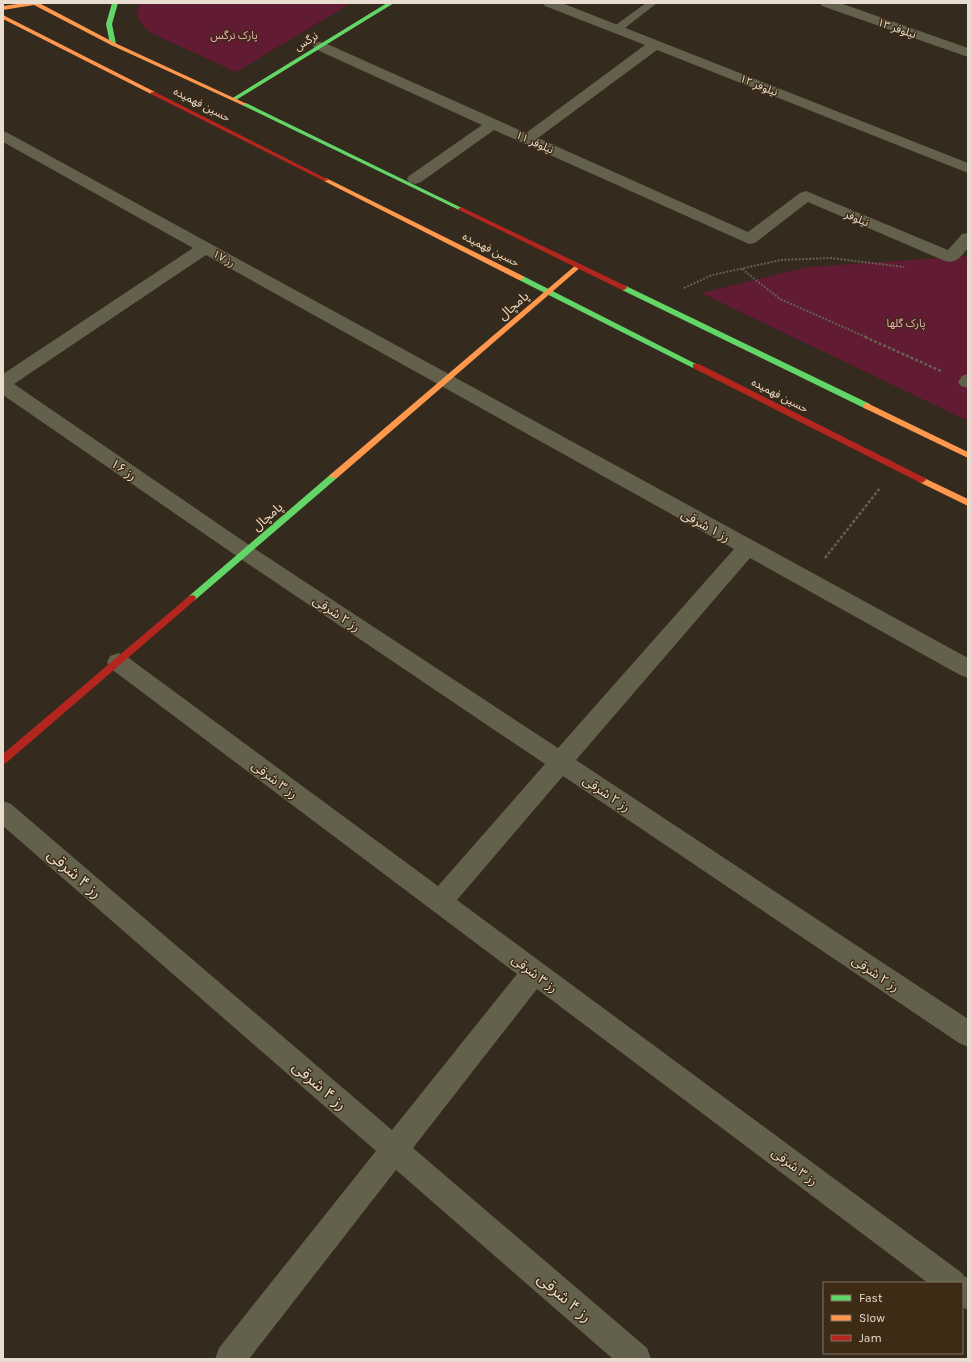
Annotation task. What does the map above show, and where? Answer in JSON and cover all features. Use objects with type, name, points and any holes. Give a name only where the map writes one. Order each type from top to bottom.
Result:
[{"type":"main road","points":[[3,8],[35,3]]},
{"type":"main road","name":"حسین فهمیده","points":[[35,3],[112,44],[234,100],[968,454]]},
{"type":"main road","points":[[112,44],[109,24],[115,3]]},
{"type":"main road","name":"نرگس","points":[[234,100],[391,3]]},
{"type":"main road","name":"حسین فهمیده","points":[[3,17],[968,503]]},
{"type":"main road","name":"پامچال","points":[[3,760],[548,291],[579,266]]},
{"type":"street","name":"نیلوفر ۱۲","points":[[550,3],[968,168]]},
{"type":"street","name":"نیلوفر ۱۳","points":[[827,3],[968,53]]},
{"type":"street","points":[[527,139],[656,44]]},
{"type":"street","name":"نیلوفر ۱۱","points":[[320,46],[749,239]]},
{"type":"street","points":[[415,179],[493,124]]},
{"type":"street","name":"رز ۱۷","points":[[3,136],[444,381]]},
{"type":"street","name":"نیلوفر","points":[[749,239],[806,196],[951,257],[968,238]]},
{"type":"street","points":[[3,384],[205,248]]},
{"type":"street","name":"رز ۱ شرقی","points":[[444,381],[968,669]]},
{"type":"street","name":"رز ۱۶","points":[[3,384],[245,552]]},
{"type":"street","points":[[439,902],[747,548]]},
{"type":"street","name":"رز ۲ شرقی","points":[[245,552],[968,1034]]},
{"type":"street","name":"رز ۳ شرقی","points":[[118,662],[951,1282]]},
{"type":"street","name":"رز ۴ شرقی","points":[[3,811],[636,1359]]},
{"type":"street","points":[[230,1359],[534,972]]},
{"type":"lane","points":[[616,29],[652,3]]},
{"type":"path","points":[[681,289],[712,275],[781,260],[831,258],[911,268]]},
{"type":"path","points":[[742,268],[780,299],[967,381]]},
{"type":"path","points":[[807,580],[897,467]]},
{"type":"green space","name":"پارک نرگس","points":[[140,3],[351,3],[236,72],[151,33],[139,20],[138,8]]},
{"type":"green space","name":"پارک گلها","points":[[968,256],[968,421],[701,293],[808,267]]},
{"type":"traffic: fast","points":[[113,44],[109,24],[115,3]]},
{"type":"traffic: fast","points":[[234,99],[391,3]]},
{"type":"traffic: fast","points":[[244,104],[461,209]]},
{"type":"traffic: fast","points":[[521,278],[696,366]]},
{"type":"traffic: fast","points":[[624,288],[867,406]]},
{"type":"traffic: fast","points":[[192,598],[334,476]]},
{"type":"traffic: slow","points":[[3,8],[35,3],[113,44],[244,104]]},
{"type":"traffic: slow","points":[[3,17],[153,93]]},
{"type":"traffic: slow","points":[[326,180],[521,278]]},
{"type":"traffic: slow","points":[[334,476],[579,266]]},
{"type":"traffic: slow","points":[[867,406],[968,455]]},
{"type":"traffic: slow","points":[[922,480],[968,503]]},
{"type":"traffic: jam","points":[[153,93],[326,180]]},
{"type":"traffic: jam","points":[[461,209],[624,288]]},
{"type":"traffic: jam","points":[[696,366],[922,480]]},
{"type":"traffic: jam","points":[[3,760],[192,598]]}]
